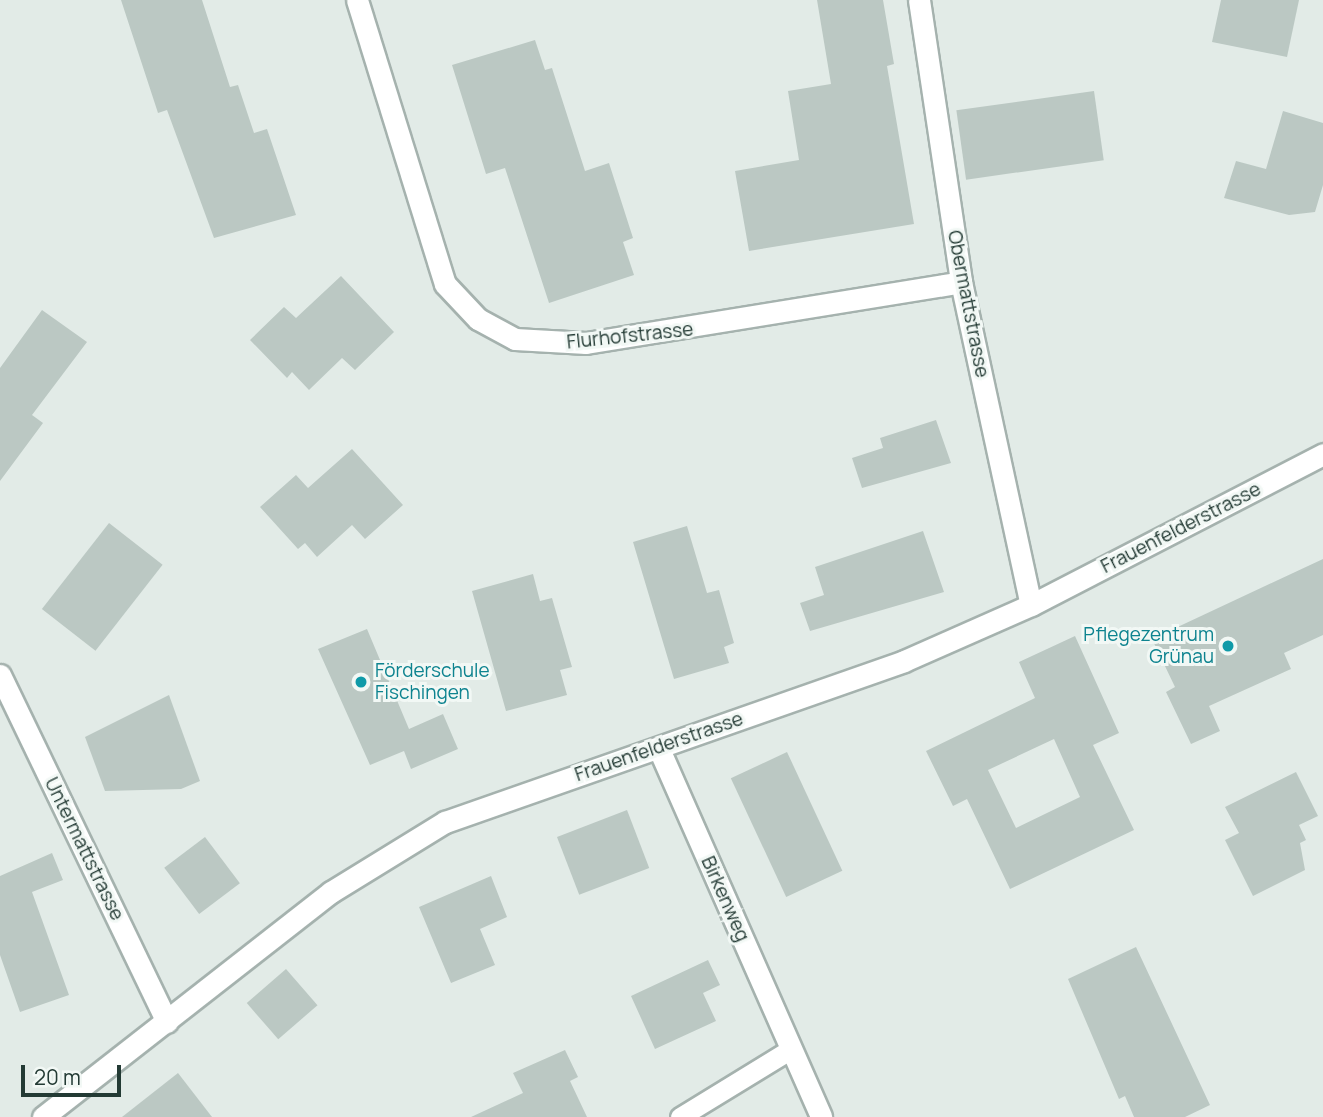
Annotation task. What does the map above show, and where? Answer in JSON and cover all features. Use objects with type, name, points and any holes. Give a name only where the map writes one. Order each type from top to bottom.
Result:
[{"type":"street","name":"Flurhofstrasse","points":[[357,0],[445,284],[478,319],[515,339],[599,342],[961,282]]},
{"type":"street","name":"Obermattstrasse","points":[[919,0],[961,282],[1031,605]]},
{"type":"street","name":"Frauenfelderstrasse","points":[[43,1117],[331,892],[445,822],[904,661],[1031,605],[1323,454]]},
{"type":"street","name":"Untermattstrasse","points":[[0,676],[167,1022]]},
{"type":"street","name":"Birkenweg","points":[[659,749],[821,1117]]},
{"type":"lane","points":[[680,1117],[792,1049]]},
{"type":"building","points":[[121,0],[202,0],[230,87],[238,85],[254,133],[267,129],[296,215],[214,238],[167,110],[158,113]]},
{"type":"building","points":[[817,0],[883,0],[894,64],[887,66],[914,224],[749,251],[735,171],[799,160],[788,91],[831,84]]},
{"type":"building","points":[[1221,0],[1299,0],[1287,57],[1212,42]]},
{"type":"building","points":[[535,40],[545,70],[552,68],[585,171],[609,163],[633,238],[623,242],[634,275],[549,303],[505,168],[486,174],[452,65]]},
{"type":"building","points":[[1094,91],[1104,160],[966,180],[956,110]]},
{"type":"building","points":[[1283,111],[1323,123],[1323,185],[1315,212],[1289,215],[1224,198],[1236,161],[1266,169]]},
{"type":"building","points":[[341,276],[394,332],[355,370],[342,358],[309,390],[292,372],[287,378],[250,340],[284,307],[296,318]]},
{"type":"building","points":[[42,310],[87,342],[32,415],[43,423],[0,481],[0,368]]},
{"type":"building","points":[[936,420],[951,463],[862,488],[852,458],[883,448],[880,438]]},
{"type":"building","points":[[352,449],[403,505],[365,539],[352,525],[317,557],[305,543],[298,549],[260,507],[296,475],[308,488]]},
{"type":"building","points":[[109,523],[163,565],[95,651],[42,609]]},
{"type":"building","points":[[687,526],[707,593],[719,590],[734,643],[724,647],[729,663],[674,679],[633,542]]},
{"type":"building","points":[[923,531],[944,592],[810,631],[800,603],[824,595],[815,567]]},
{"type":"building","name":"Pflegezentrum Grünau","points":[[1323,559],[1323,635],[1284,653],[1291,669],[1209,706],[1220,731],[1191,744],[1166,692],[1175,687],[1152,639]]},
{"type":"building","points":[[533,574],[540,601],[552,598],[572,667],[560,670],[567,695],[506,711],[472,591]]},
{"type":"building","name":"Förderschule Fischingen","points":[[367,629],[409,729],[443,714],[458,749],[411,769],[404,751],[370,765],[318,649]]},
{"type":"building","points":[[1075,636],[1119,733],[1093,745],[1134,830],[1010,889],[967,799],[953,806],[926,751],[1035,698],[1019,662]],"holes":[[[1054,739],[1080,797],[1016,828],[988,770]]]},
{"type":"building","points":[[169,695],[200,781],[181,789],[105,791],[85,737]]},
{"type":"building","points":[[787,752],[842,871],[786,897],[731,778]]},
{"type":"building","points":[[1296,772],[1318,816],[1299,825],[1306,840],[1300,843],[1305,870],[1253,896],[1225,840],[1239,833],[1225,807]]},
{"type":"building","points":[[627,810],[649,868],[579,895],[557,837]]},
{"type":"building","points":[[205,837],[240,883],[199,914],[164,868]]},
{"type":"building","points":[[52,853],[63,880],[32,892],[69,995],[20,1012],[0,955],[0,876]]},
{"type":"building","points":[[491,876],[507,917],[480,929],[495,965],[451,983],[419,907]]},
{"type":"building","points":[[1136,947],[1210,1105],[1185,1117],[1134,1117],[1125,1096],[1119,1099],[1068,979]]},
{"type":"building","points":[[708,960],[720,985],[703,993],[716,1021],[655,1049],[631,996]]},
{"type":"building","points":[[286,969],[317,1005],[278,1039],[247,1003]]},
{"type":"building","points":[[565,1050],[578,1077],[570,1081],[587,1117],[471,1117],[523,1093],[513,1073]]},
{"type":"building","points":[[178,1073],[212,1117],[122,1117]]},
{"type":"place","name":"Pflegezentrum Grünau","points":[[1228,646]]},
{"type":"place","name":"Förderschule Fischingen","points":[[361,682]]}]
